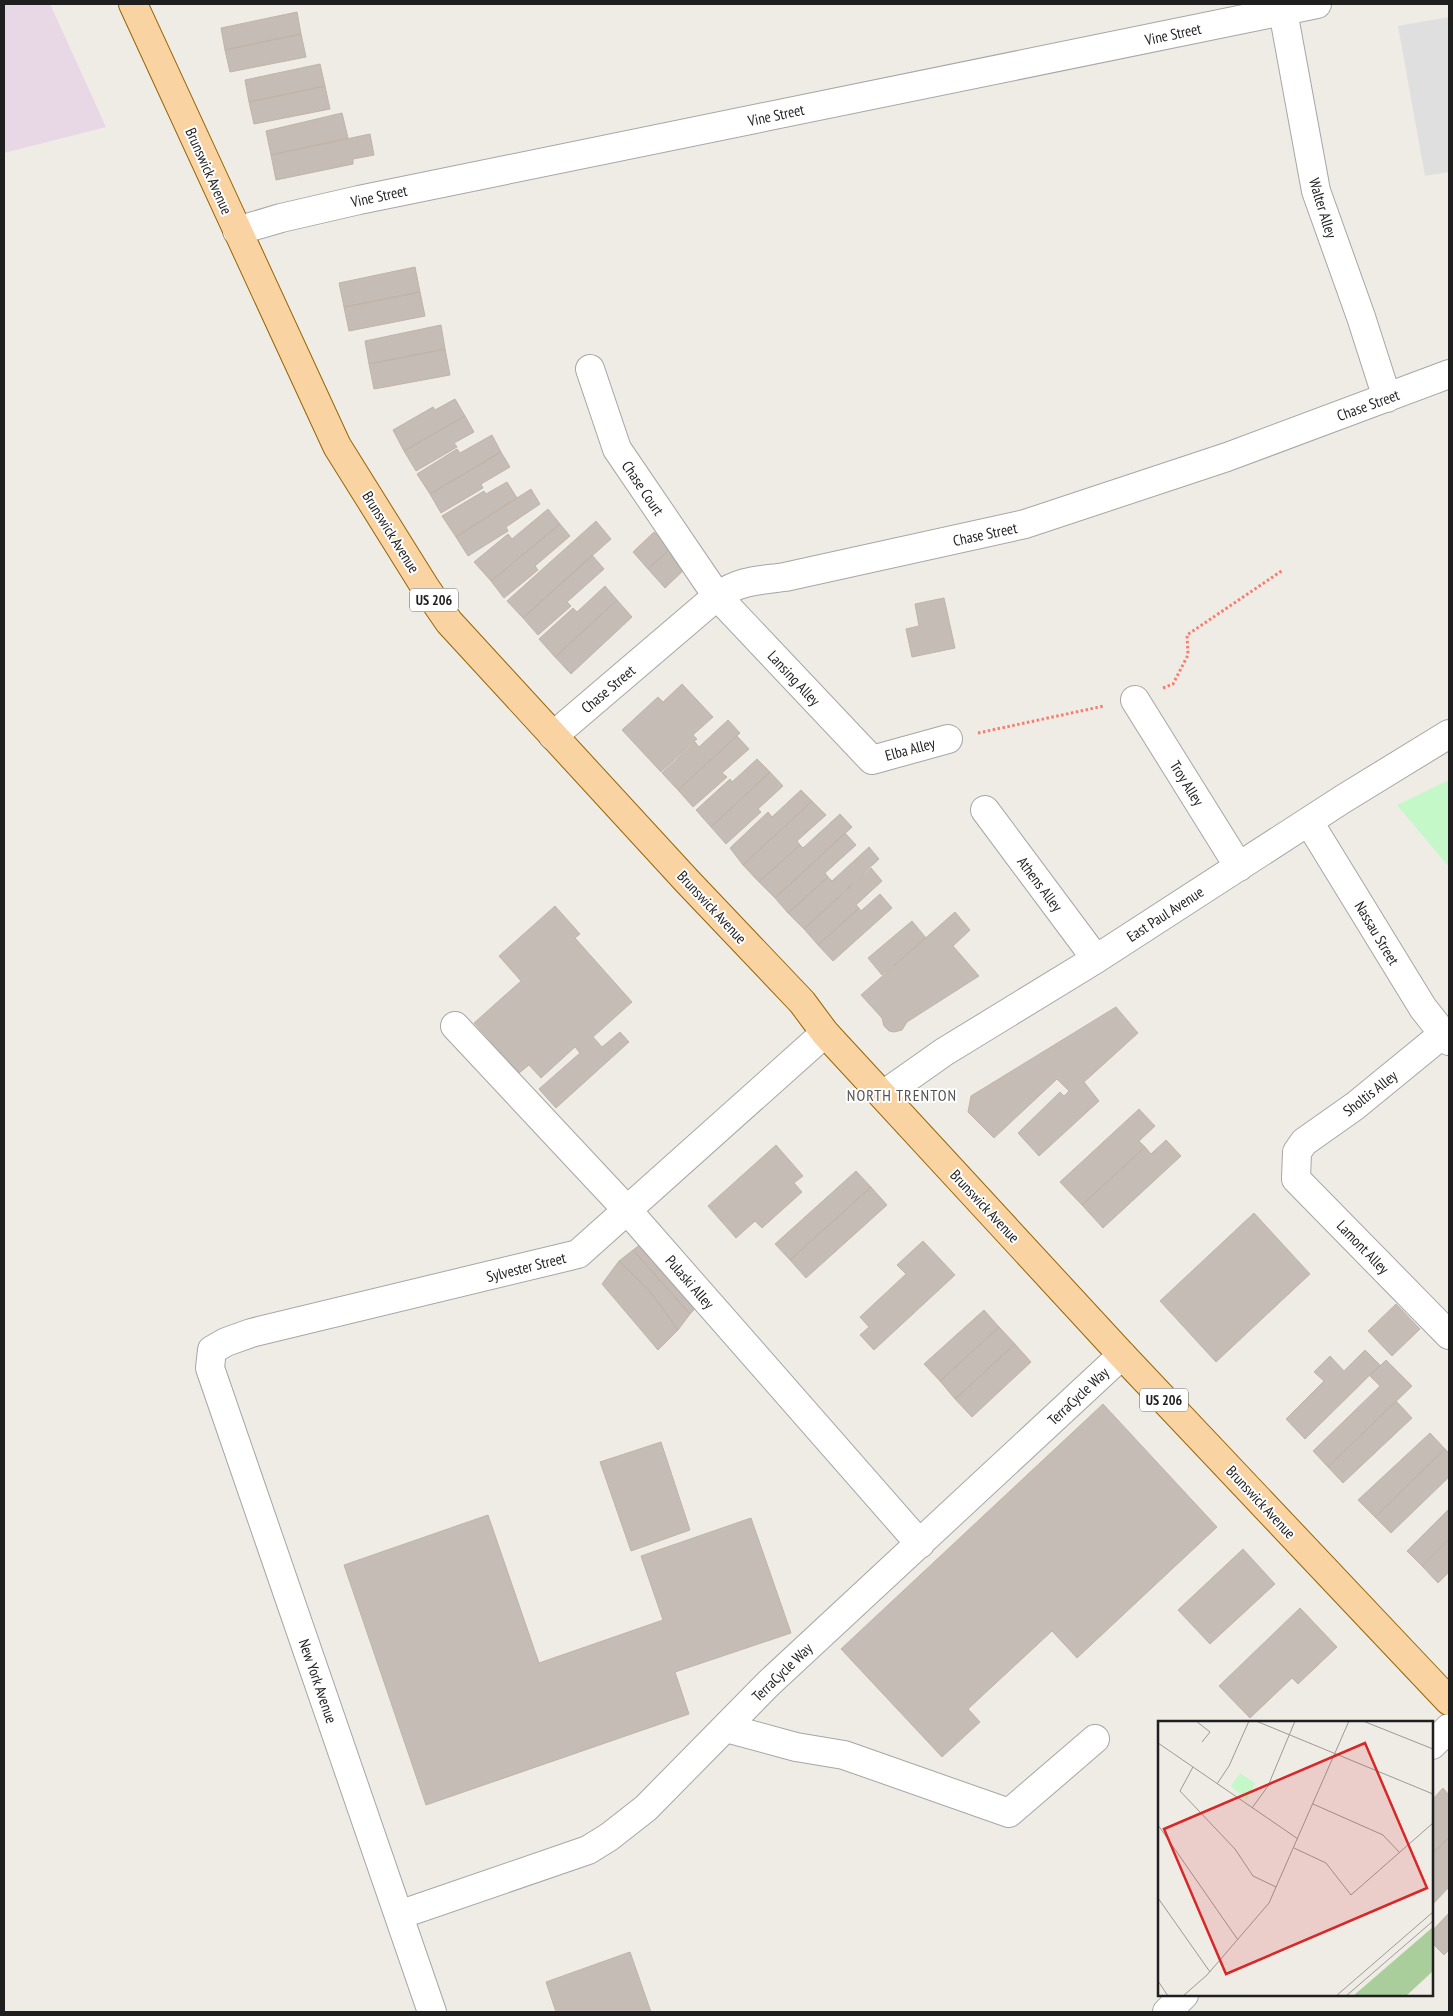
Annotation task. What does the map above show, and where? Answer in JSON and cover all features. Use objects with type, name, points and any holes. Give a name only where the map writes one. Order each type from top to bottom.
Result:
[{"type":"main road","name":"Brunswick Avenue","points":[[133,4],[236,231],[338,446],[425,587],[449,622],[802,1002],[825,1033],[1122,1355],[1449,1701]]},
{"type":"street","name":"Vine Street","points":[[236,231],[281,218],[359,200],[1317,4]]},
{"type":"street","name":"Walter Alley","points":[[1283,11],[1316,191],[1361,317],[1387,398]]},
{"type":"street","name":"Chase Court","points":[[590,369],[617,450],[717,596]]},
{"type":"street","name":"Chase Street","points":[[554,736],[717,596],[733,586],[745,582],[785,577],[1026,524],[1196,468],[1449,374]]},
{"type":"street","name":"Lansing Alley","points":[[717,596],[872,760]]},
{"type":"street","name":"Troy Alley","points":[[1135,700],[1239,867]]},
{"type":"street","name":"East Paul Avenue","points":[[883,1096],[944,1052],[1096,959],[1449,734]]},
{"type":"street","name":"Elba Alley","points":[[872,760],[948,739]]},
{"type":"street","name":"Athens Alley","points":[[985,810],[1096,959]]},
{"type":"street","name":"Nassau Street","points":[[1309,822],[1423,1008],[1446,1037]]},
{"type":"street","name":"Pulaski Alley","points":[[455,1026],[628,1211],[920,1544]]},
{"type":"street","name":"Sylvester Street","points":[[212,1350],[226,1342],[252,1333],[578,1254],[825,1033]]},
{"type":"street","name":"Sholtis Alley","points":[[1297,1152],[1304,1142],[1356,1106],[1446,1037]]},
{"type":"street","name":"Lamont Alley","points":[[1297,1152],[1296,1178],[1449,1334]]},
{"type":"street","name":"New York Avenue","points":[[212,1350],[210,1368],[432,2012]]},
{"type":"street","name":"TerraCycle Way","points":[[399,1915],[588,1850],[610,1838],[646,1808],[769,1683],[1122,1355]]},
{"type":"street","points":[[726,1728],[796,1746],[844,1755],[1010,1813],[1095,1739]]},
{"type":"street","points":[[1433,1744],[1449,1728]]},
{"type":"street","points":[[1167,2012],[1183,1996]]},
{"type":"shaded area","points":[[4,4],[50,4],[106,127],[4,153]]},
{"type":"shaded area","points":[[1449,17],[1449,172],[1425,176],[1398,26]]},
{"type":"green space","points":[[1449,780],[1449,867],[1397,805]]},
{"type":"building","points":[[297,12],[301,34],[225,50],[221,28]]},
{"type":"building","points":[[301,34],[306,57],[230,72],[225,50]]},
{"type":"building","points":[[320,64],[325,86],[249,102],[245,80]]},
{"type":"building","points":[[325,86],[330,109],[254,124],[249,102]]},
{"type":"building","points":[[342,113],[348,138],[271,155],[266,131]]},
{"type":"building","points":[[370,134],[374,155],[353,159],[353,164],[276,180],[271,155]]},
{"type":"building","points":[[415,267],[420,292],[344,307],[339,283]]},
{"type":"building","points":[[420,292],[425,316],[349,331],[344,307]]},
{"type":"building","points":[[441,325],[445,349],[369,364],[365,341]]},
{"type":"building","points":[[445,349],[450,375],[374,389],[369,364]]},
{"type":"building","points":[[455,399],[465,416],[404,451],[393,430],[433,407],[435,410]]},
{"type":"building","points":[[465,416],[474,432],[454,443],[457,447],[416,471],[404,451]]},
{"type":"building","points":[[492,435],[501,452],[430,494],[417,474],[457,449],[460,453]]},
{"type":"building","points":[[501,452],[510,467],[481,484],[483,488],[441,513],[430,494]]},
{"type":"building","points":[[507,482],[517,498],[456,537],[442,516],[484,491],[486,494]]},
{"type":"building","points":[[531,489],[540,504],[506,527],[508,531],[468,556],[456,537]]},
{"type":"building","points":[[548,509],[560,524],[491,581],[474,562],[508,534],[512,539]]},
{"type":"building","points":[[596,521],[611,539],[523,618],[507,601]]},
{"type":"building","points":[[560,524],[570,536],[535,566],[538,570],[504,598],[491,581]]},
{"type":"building","points":[[654,532],[670,549],[648,569],[633,552]]},
{"type":"building","points":[[670,549],[686,568],[665,588],[648,569]]},
{"type":"building","points":[[592,555],[604,569],[567,602],[571,606],[538,635],[523,618]]},
{"type":"building","points":[[605,586],[617,600],[555,657],[539,639],[573,608],[577,612]]},
{"type":"building","points":[[944,598],[955,648],[912,657],[906,629],[919,626],[915,604]]},
{"type":"building","points":[[617,600],[632,617],[571,674],[555,657]]},
{"type":"building","points":[[682,684],[713,717],[693,735],[697,739],[661,772],[622,730],[658,697],[663,702]]},
{"type":"building","points":[[728,720],[740,733],[678,790],[662,773],[695,742],[699,747]]},
{"type":"building","points":[[737,736],[749,749],[722,773],[727,777],[693,807],[678,790]]},
{"type":"building","points":[[757,759],[770,772],[711,827],[696,810],[730,779],[732,782]]},
{"type":"building","points":[[770,772],[783,786],[758,809],[761,812],[726,844],[711,827]]},
{"type":"building","points":[[801,790],[812,801],[743,865],[730,848],[768,812],[772,817]]},
{"type":"building","points":[[812,801],[826,815],[797,841],[800,845],[759,882],[743,865]]},
{"type":"building","points":[[840,814],[852,827],[775,898],[759,882],[800,845],[803,848]]},
{"type":"building","points":[[845,833],[856,845],[825,873],[828,877],[788,913],[775,898]]},
{"type":"building","points":[[869,847],[879,859],[804,929],[788,913],[828,877],[832,881]]},
{"type":"building","points":[[871,868],[882,881],[856,905],[859,908],[818,945],[804,929]]},
{"type":"building","points":[[880,894],[892,908],[833,961],[818,945],[859,908],[861,911]]},
{"type":"building","points":[[555,906],[580,934],[575,938],[632,1002],[593,1037],[602,1047],[620,1032],[629,1042],[556,1108],[539,1089],[580,1053],[575,1047],[541,1078],[529,1065],[519,1073],[474,1023],[521,981],[499,956]]},
{"type":"building","points":[[955,912],[970,930],[953,946],[979,976],[907,1022],[902,1030],[889,1031],[884,1026],[882,1018],[861,995]]},
{"type":"building","points":[[912,921],[926,938],[882,975],[868,958]]},
{"type":"building","points":[[1116,1007],[1138,1033],[1084,1082],[1099,1101],[1039,1156],[1018,1133],[1060,1092],[1064,1096],[1069,1091],[1057,1079],[994,1138],[968,1112],[971,1096]]},
{"type":"building","points":[[1139,1109],[1155,1126],[1139,1141],[1145,1147],[1082,1205],[1060,1182]]},
{"type":"building","points":[[1166,1140],[1181,1156],[1103,1228],[1082,1205],[1145,1147],[1151,1154]]},
{"type":"building","points":[[776,1145],[803,1176],[794,1183],[802,1192],[762,1228],[755,1221],[736,1238],[708,1206]]},
{"type":"building","points":[[856,1171],[871,1187],[790,1260],[775,1244]]},
{"type":"building","points":[[871,1187],[887,1205],[806,1278],[790,1260]]},
{"type":"building","points":[[1254,1213],[1310,1274],[1216,1362],[1160,1301]]},
{"type":"building","points":[[648,1239],[702,1301],[690,1314],[633,1250]]},
{"type":"building","points":[[923,1241],[955,1275],[874,1350],[860,1335],[869,1327],[860,1317],[906,1274],[897,1265]]},
{"type":"building","points":[[633,1250],[690,1314],[678,1330],[649,1290],[619,1261]]},
{"type":"building","points":[[619,1261],[649,1290],[678,1330],[658,1350],[602,1284]]},
{"type":"building","points":[[1396,1304],[1420,1329],[1392,1356],[1368,1331]]},
{"type":"building","points":[[984,1310],[999,1327],[940,1381],[924,1364]]},
{"type":"building","points":[[999,1327],[1015,1344],[955,1399],[940,1381]]},
{"type":"building","points":[[1015,1344],[1031,1362],[972,1417],[955,1399]]},
{"type":"building","points":[[1365,1350],[1380,1365],[1305,1439],[1286,1419],[1324,1381],[1314,1372],[1330,1356],[1344,1371]]},
{"type":"building","points":[[1386,1360],[1412,1386],[1328,1467],[1313,1451],[1380,1386],[1370,1376]]},
{"type":"building","points":[[1396,1401],[1412,1418],[1343,1483],[1328,1467]]},
{"type":"building","points":[[1103,1404],[1217,1527],[1077,1658],[1052,1631],[968,1709],[980,1722],[942,1757],[841,1649]]},
{"type":"building","points":[[1430,1433],[1445,1449],[1375,1517],[1358,1500]]},
{"type":"building","points":[[661,1442],[690,1530],[631,1551],[600,1462]]},
{"type":"building","points":[[1445,1449],[1449,1453],[1449,1477],[1391,1533],[1375,1517]]},
{"type":"building","points":[[1449,1509],[1449,1539],[1422,1566],[1407,1551]]},
{"type":"building","points":[[488,1515],[539,1663],[663,1620],[641,1556],[751,1518],[791,1633],[675,1672],[689,1714],[426,1805],[344,1565]]},
{"type":"building","points":[[1449,1539],[1449,1572],[1438,1583],[1422,1566]]},
{"type":"building","points":[[1243,1549],[1275,1584],[1210,1644],[1178,1610]]},
{"type":"building","points":[[1300,1608],[1337,1647],[1298,1684],[1292,1678],[1250,1718],[1219,1686]]},
{"type":"building","points":[[1443,1788],[1449,1795],[1449,1837],[1433,1854],[1433,1799]]},
{"type":"building","points":[[1449,1837],[1449,1887],[1433,1904],[1433,1854]]},
{"type":"building","points":[[1449,1913],[1449,1950],[1444,1955],[1433,1944],[1433,1930]]},
{"type":"building","points":[[630,1952],[651,2012],[556,2012],[546,1982]]},
{"type":"district","name":"NORTH TRENTON","points":[[902,1095]]}]
